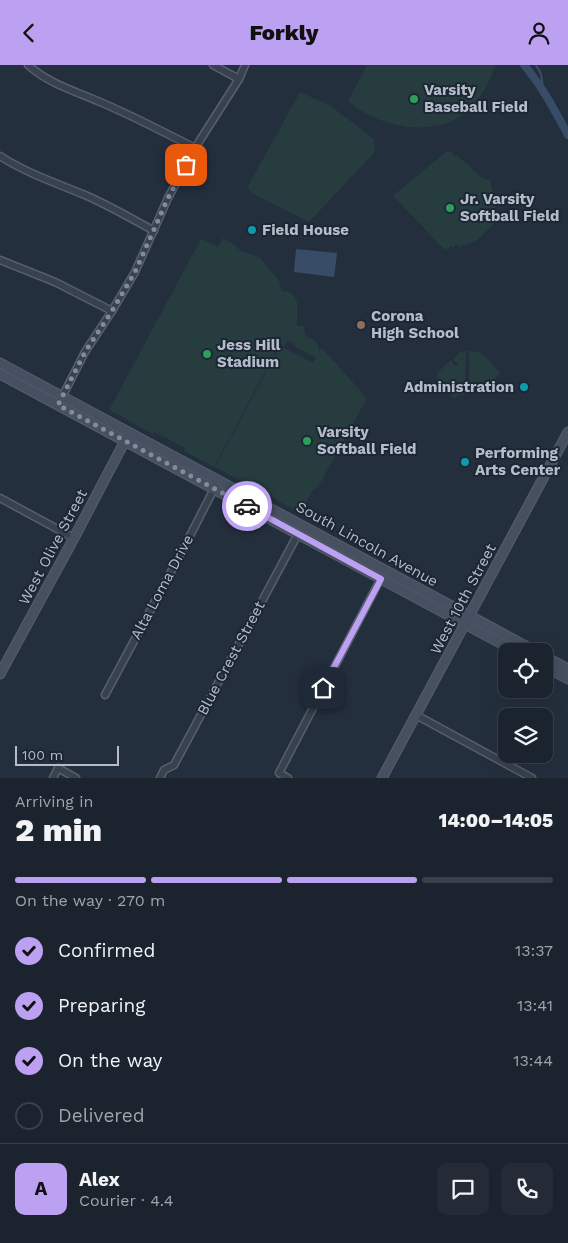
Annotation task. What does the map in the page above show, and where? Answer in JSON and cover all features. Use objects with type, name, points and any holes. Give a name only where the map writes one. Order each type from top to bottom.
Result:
[{"type":"main road","name":"South Lincoln Avenue","points":[[0,363],[62,396],[128,437]]},
{"type":"main road","name":"South Lincoln Avenue","points":[[0,374],[58,405],[128,437],[216,484],[467,620],[503,643]]},
{"type":"main road","name":"West 10th Street","points":[[382,778],[568,432]]},
{"type":"main road","name":"West Olive Street","points":[[0,674],[128,437]]},
{"type":"main road","name":"South Lincoln Avenue","points":[[216,484],[298,534],[381,579],[517,643]]},
{"type":"main road","points":[[553,661],[568,669]]},
{"type":"main road","points":[[553,672],[568,679]]},
{"type":"street","points":[[28,65],[38,74],[62,87],[99,101],[195,148]]},
{"type":"street","points":[[213,65],[239,79]]},
{"type":"street","points":[[58,405],[85,352],[135,272],[168,198],[195,148],[239,79],[245,65]]},
{"type":"street","points":[[0,156],[29,173],[96,201],[154,231]]},
{"type":"street","points":[[0,260],[55,282],[112,311]]},
{"type":"street","name":"Alta Loma Drive","points":[[105,695],[216,484]]},
{"type":"street","points":[[0,498],[74,538]]},
{"type":"street","name":"Blue Crest Street","points":[[160,778],[164,770],[174,765],[298,534]]},
{"type":"street","points":[[288,778],[279,773],[381,579]]},
{"type":"street","points":[[416,715],[532,778]]},
{"type":"street","points":[[53,778],[58,768],[76,778]]},
{"type":"green space","name":"Varsity Baseball Field","points":[[367,65],[496,65],[483,91],[465,113],[452,121],[437,126],[405,127],[374,117],[348,101]]},
{"type":"green space","points":[[300,92],[331,106],[374,139],[375,152],[309,222],[252,193],[248,186]]},
{"type":"green space","name":"Jr. Varsity Softball Field","points":[[446,152],[452,152],[456,157],[457,155],[479,175],[490,180],[498,220],[477,240],[460,247],[456,244],[453,248],[451,246],[445,250],[393,196]]},
{"type":"green space","name":"Jess Hill Stadium","points":[[223,238],[240,250],[260,258],[280,282],[282,291],[292,293],[297,302],[297,326],[304,326],[305,335],[317,343],[319,351],[322,348],[367,398],[319,485],[311,493],[300,513],[215,467],[280,346],[313,363],[316,358],[294,346],[295,344],[288,340],[284,346],[280,344],[214,467],[184,451],[185,448],[155,432],[153,434],[109,410],[201,239],[218,247]]},
{"type":"green space","points":[[466,351],[465,394],[454,398],[437,380],[438,372],[451,360],[454,365],[458,365],[458,362],[453,359],[460,352]]},
{"type":"green space","points":[[469,351],[482,353],[500,373],[494,382],[482,393],[469,388]]},
{"type":"water","points":[[296,249],[337,253],[334,277],[294,272]]},
{"type":"waterway","points":[[524,65],[542,90],[568,135]]},
{"type":"waterway","points":[[536,65],[541,74],[544,94]]},
{"type":"way so far","points":[[186,165],[168,198],[135,272],[85,352],[58,405],[247,506]]},
{"type":"place","name":"Varsity Baseball Field","points":[[414,99]]},
{"type":"place","name":"Jr. Varsity Softball Field","points":[[450,208]]},
{"type":"place","name":"Field House","points":[[252,230]]},
{"type":"place","name":"Corona High School","points":[[361,325]]},
{"type":"place","name":"Jess Hill Stadium","points":[[207,354]]},
{"type":"place","name":"Administration","points":[[524,387]]},
{"type":"place","name":"Varsity Softball Field","points":[[307,441]]},
{"type":"place","name":"Performing Arts Center","points":[[465,462]]},
{"type":"route","points":[[247,506],[381,579],[323,688]]}]
